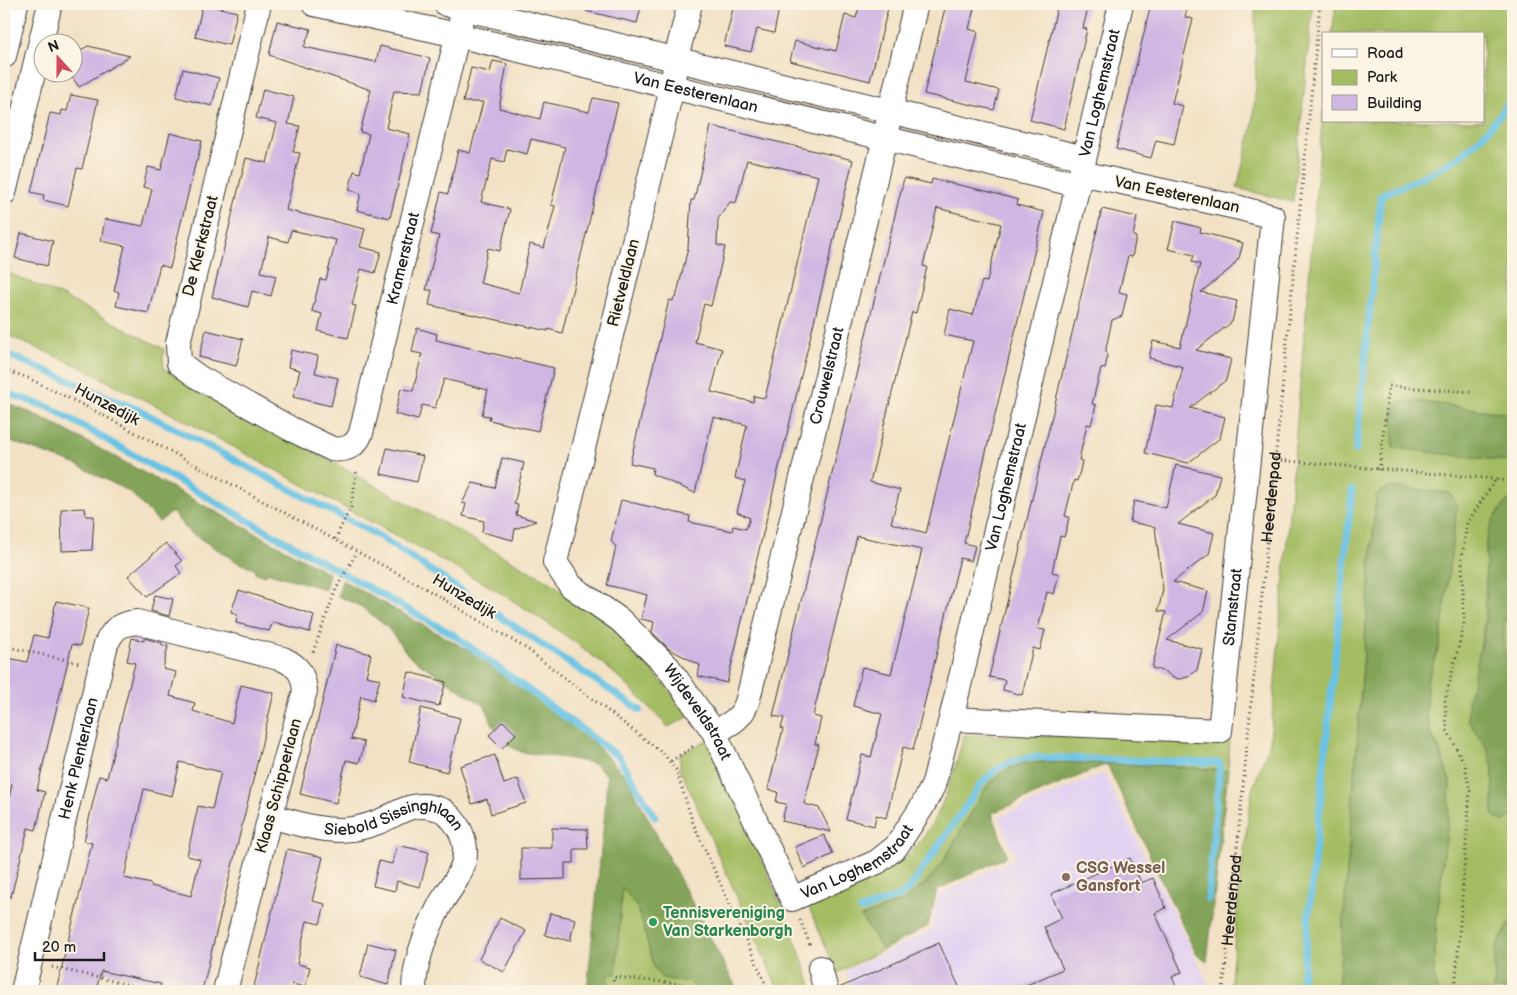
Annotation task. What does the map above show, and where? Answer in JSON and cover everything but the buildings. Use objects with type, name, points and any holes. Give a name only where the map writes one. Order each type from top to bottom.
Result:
[{"type":"street","points":[[4,56],[16,4]]},
{"type":"street","points":[[4,193],[50,4]]},
{"type":"street","name":"De Klerkstraat","points":[[259,4],[178,343],[179,363],[198,377],[291,429],[332,449],[340,450],[347,448]]},
{"type":"street","name":"Van Eesterenlaan","points":[[314,4],[457,35],[885,138],[1081,172],[1240,208],[1273,218]]},
{"type":"street","name":"Rietveldlaan","points":[[555,562],[672,88],[676,58],[690,4]]},
{"type":"street","name":"Crouwelstraat","points":[[714,732],[733,723],[742,714],[748,699],[916,4]]},
{"type":"street","name":"Van Loghemstraat","points":[[792,898],[877,862],[896,847],[933,786],[951,719],[1121,4]]},
{"type":"street","name":"Van Eesterenlaan","points":[[458,5],[890,112],[1081,172]]},
{"type":"street","name":"Kramerstraat","points":[[347,448],[358,440],[361,433],[457,35],[458,5]]},
{"type":"street","name":"Stamstraat","points":[[951,719],[1220,731],[1273,218]]},
{"type":"street","name":"Wijdeveldstraat","points":[[555,562],[571,586],[620,620],[668,667],[714,732],[792,898]]},
{"type":"street","name":"Henk Plenterlaan","points":[[22,991],[106,644],[112,632],[123,624],[137,622],[282,659],[295,665],[304,678]]},
{"type":"street","name":"Klaas Schipperlaan","points":[[226,991],[304,691],[304,678]]},
{"type":"street","name":"Siebold Sissinghlaan","points":[[270,816],[322,829],[352,829],[377,822],[402,809],[423,805],[442,810],[455,821],[463,837],[466,855],[461,872],[440,905],[421,950],[414,991]]},
{"type":"street","points":[[820,968],[826,991]]},
{"type":"path","name":"Heerdenpad","points":[[1223,991],[1320,4]]},
{"type":"path","name":"Hunzedijk","points":[[4,370],[26,377],[95,412],[423,587],[527,649],[664,753],[676,770],[693,823],[769,991]]},
{"type":"path","points":[[1379,470],[1389,386],[1473,392]]},
{"type":"path","points":[[335,539],[351,507],[357,465],[347,448]]},
{"type":"path","points":[[1276,460],[1496,479],[1513,483]]},
{"type":"path","points":[[1454,991],[1470,791],[1466,765],[1446,730],[1445,700],[1464,625],[1462,558],[1467,523],[1496,479]]},
{"type":"path","points":[[304,678],[336,589],[358,552]]},
{"type":"path","points":[[4,646],[100,668]]},
{"type":"path","points":[[792,898],[820,968]]},
{"type":"path","points":[[30,962],[130,985],[128,991]]},
{"type":"path","points":[[612,991],[614,977],[681,984],[681,991]]},
{"type":"shaded area","name":"CSG Wessel Gansfort","points":[[1104,773],[1212,991],[854,991],[845,971],[931,930],[938,895],[1015,858],[999,817]]},
{"type":"green space","points":[[1255,4],[1313,4],[1293,202],[1237,188],[1252,127],[1256,86]]},
{"type":"green space","points":[[1336,4],[1513,4],[1513,414],[1415,401],[1394,411],[1393,447],[1513,462],[1513,499],[1506,502],[1486,540],[1486,612],[1468,720],[1487,748],[1493,768],[1493,815],[1504,821],[1513,815],[1513,917],[1496,947],[1494,991],[1437,991],[1434,974],[1436,926],[1449,810],[1450,781],[1439,749],[1431,734],[1426,713],[1427,681],[1440,644],[1449,571],[1390,487],[1376,495],[1338,991],[1230,991],[1240,880],[1252,790],[1270,742],[1322,122],[1484,122],[1484,32],[1332,32]]},
{"type":"green space","points":[[4,271],[64,297],[164,349],[164,369],[550,582],[622,633],[690,716],[668,727],[626,684],[598,660],[572,640],[489,586],[180,418],[74,364],[4,334]]},
{"type":"green space","points":[[1415,401],[1513,414],[1513,462],[1393,448],[1394,411],[1400,402]]},
{"type":"green space","points":[[4,402],[43,418],[329,573],[325,590],[267,572],[265,576],[254,572],[255,568],[239,563],[188,531],[172,512],[159,522],[130,492],[75,464],[4,439]]},
{"type":"green space","points":[[1390,487],[1450,493],[1457,505],[1440,644],[1427,681],[1426,713],[1431,734],[1439,749],[1450,781],[1449,810],[1436,926],[1434,974],[1437,991],[1338,991],[1376,495]]},
{"type":"green space","points":[[1513,499],[1513,595],[1504,621],[1504,649],[1507,667],[1513,675],[1513,815],[1504,821],[1497,819],[1493,815],[1493,768],[1487,748],[1468,720],[1468,701],[1483,637],[1486,612],[1486,540],[1493,520],[1506,502]]},
{"type":"green space","points":[[342,580],[484,659],[559,711],[586,735],[626,776],[738,991],[696,991],[689,980],[679,981],[662,978],[654,968],[638,908],[622,887],[616,974],[609,974],[607,991],[587,991],[607,776],[596,764],[521,752],[500,741],[485,706],[409,656],[388,628],[362,607],[338,596]]},
{"type":"green space","points":[[1513,595],[1513,675],[1504,657],[1503,636],[1506,615]]},
{"type":"green space","points":[[964,735],[1230,739],[1228,771],[1170,766],[1048,762],[1023,763],[987,786],[941,865],[926,883],[902,901],[861,917],[883,950],[837,973],[808,905],[859,886],[876,877],[906,857],[918,844],[941,807]]},
{"type":"green space","points":[[707,740],[739,802],[800,953],[813,991],[779,991],[680,769],[680,754]]},
{"type":"green space","points":[[1048,762],[1170,766],[1228,771],[1207,962],[1197,955],[1107,764],[992,813],[1007,856],[937,890],[928,926],[883,950],[861,917],[902,901],[926,883],[941,865],[987,786],[1003,771],[1023,763]]},
{"type":"green space","name":"Tennisvereniging Van Starkenborgh","points":[[618,853],[730,991],[606,991]]},
{"type":"green space","points":[[1513,917],[1513,991],[1494,991],[1496,947]]},
{"type":"waterway","points":[[1356,450],[1381,195],[1433,172],[1462,154],[1490,127],[1513,96]]},
{"type":"waterway","points":[[4,353],[141,411],[379,536],[640,710]]},
{"type":"waterway","points":[[4,392],[51,408],[454,635],[619,757],[655,817]]},
{"type":"waterway","points":[[1301,991],[1352,490]]},
{"type":"waterway","points":[[861,910],[900,896],[909,889],[982,783],[999,767],[1018,760],[1034,757],[1220,763],[1208,899]]},
{"type":"place","name":"CSG Wessel Gansfort","points":[[1066,877]]},
{"type":"place","name":"Tennisvereniging Van Starkenborgh","points":[[653,922]]}]
